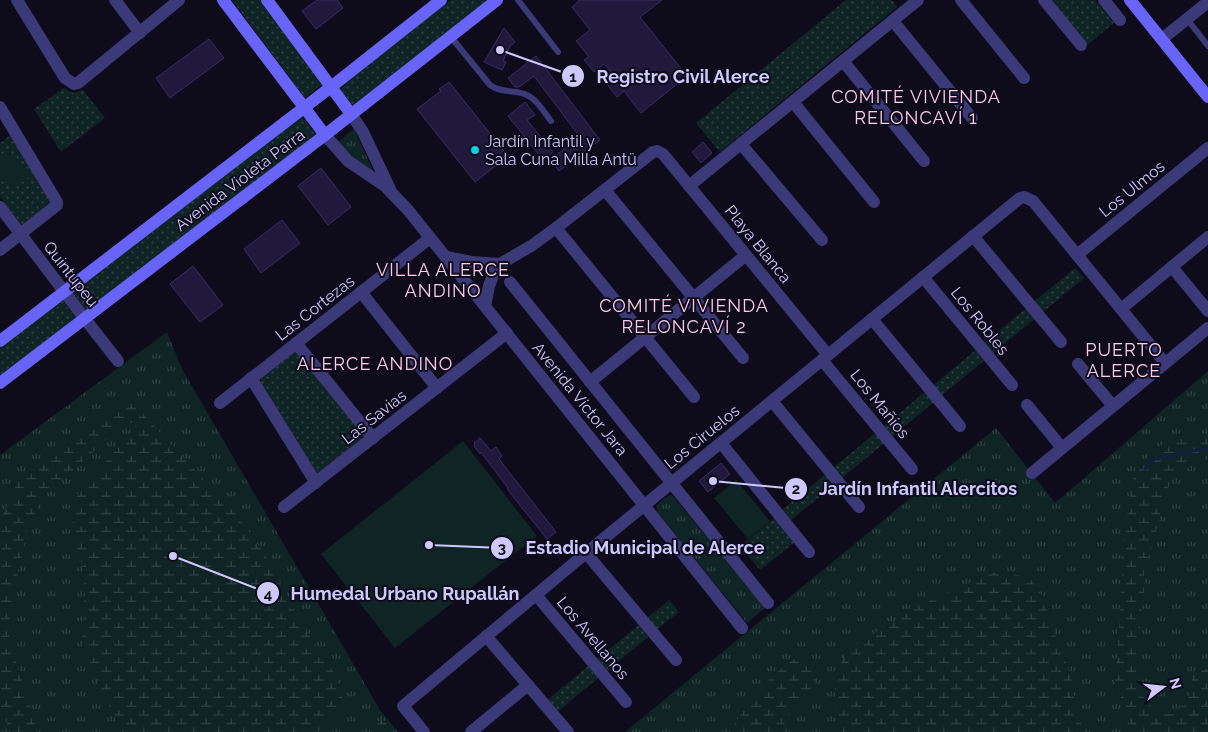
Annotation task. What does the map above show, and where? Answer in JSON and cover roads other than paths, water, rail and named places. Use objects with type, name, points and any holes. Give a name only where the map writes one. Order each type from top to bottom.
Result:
[{"type":"main road","points":[[224,0],[325,135]]},
{"type":"main road","points":[[267,0],[351,114]]},
{"type":"main road","name":"Avenida Violeta Parra","points":[[0,341],[331,87],[441,0]]},
{"type":"main road","name":"Avenida Violeta Parra","points":[[0,383],[325,135],[497,0]]},
{"type":"main road","points":[[1130,0],[1208,97]]},
{"type":"street","points":[[17,0],[65,78],[72,84],[78,83],[179,0]]},
{"type":"street","points":[[115,0],[140,33]]},
{"type":"street","points":[[690,186],[918,0]]},
{"type":"street","points":[[961,0],[1024,78]]},
{"type":"street","points":[[1044,0],[1081,45]]},
{"type":"street","points":[[1104,0],[1120,20]]},
{"type":"street","points":[[1162,39],[1208,2]]},
{"type":"street","points":[[893,21],[972,118]]},
{"type":"street","points":[[843,61],[924,160]]},
{"type":"street","points":[[793,102],[874,202]]},
{"type":"street","points":[[0,108],[57,202],[57,205],[0,250]]},
{"type":"street","name":"Avenida Víctor Jara","points":[[351,114],[363,132],[388,188]]},
{"type":"street","name":"Avenida Víctor Jara","points":[[325,135],[348,161],[388,188],[446,257],[742,628]]},
{"type":"street","points":[[742,144],[822,240]]},
{"type":"street","name":"Los Ulmos","points":[[1077,255],[1208,148]]},
{"type":"street","name":"Playa Blanca","points":[[605,190],[653,152],[657,151],[663,154],[746,255],[825,358]]},
{"type":"street","points":[[485,306],[489,286],[500,264],[531,246],[605,190],[744,358]]},
{"type":"street","name":"Los Ciruelos","points":[[424,732],[403,706],[586,553],[1016,201],[1024,197],[1033,201],[1077,255]]},
{"type":"street","name":"Quintupeu","points":[[0,207],[118,361]]},
{"type":"street","points":[[556,228],[694,397]]},
{"type":"street","points":[[973,236],[1061,342]]},
{"type":"street","points":[[1121,309],[1208,237]]},
{"type":"street","name":"Las Cortezas","points":[[220,403],[430,238]]},
{"type":"street","points":[[590,382],[746,255]]},
{"type":"street","points":[[1077,255],[1165,363]]},
{"type":"street","points":[[446,257],[472,262],[500,264]]},
{"type":"street","points":[[1172,268],[1208,311]]},
{"type":"street","name":"Los Robles","points":[[923,277],[1012,385]]},
{"type":"street","name":"Avenida Víctor Jara","points":[[510,282],[768,603]]},
{"type":"street","points":[[361,292],[437,388]]},
{"type":"street","points":[[872,319],[960,426]]},
{"type":"street","points":[[1032,474],[1208,328]]},
{"type":"street","name":"Las Savias","points":[[284,508],[507,334]]},
{"type":"street","points":[[296,343],[373,438]]},
{"type":"street","name":"Los Mañíos","points":[[825,358],[912,470]]},
{"type":"street","points":[[1078,364],[1113,406]]},
{"type":"street","points":[[251,378],[316,483]]},
{"type":"street","points":[[772,401],[859,508]]},
{"type":"street","points":[[1027,405],[1062,448]]},
{"type":"street","points":[[721,443],[809,552]]},
{"type":"street","points":[[586,553],[676,660]]},
{"type":"street","name":"Los Avellanos","points":[[536,595],[626,702]]},
{"type":"street","points":[[486,636],[568,732]]},
{"type":"street","points":[[471,732],[528,685]]},
{"type":"lane","points":[[518,0],[558,52]]},
{"type":"lane","points":[[1187,19],[1208,46]]},
{"type":"lane","points":[[451,36],[490,85],[495,89],[525,94],[535,101],[551,121]]},
{"type":"waterway","points":[[1145,469],[1154,459],[1208,448]]},
{"type":"place","name":"Registro Civil Alerce","points":[[500,50]]},
{"type":"place","name":"Jardín Infantil y Sala Cuna Milla Antü","points":[[475,150]]},
{"type":"place","name":"Jardín Infantil Alercitos","points":[[713,481]]},
{"type":"place","name":"Estadio Municipal de Alerce","points":[[429,545]]},
{"type":"place","name":"Humedal Urbano Rupallán","points":[[173,556]]},
{"type":"district","name":"COMITÉ VIVIENDA RELONCAVÍ 1","points":[[916,106]]},
{"type":"district","name":"VILLA ALERCE ANDINO","points":[[443,279]]},
{"type":"district","name":"COMITÉ VIVIENDA RELONCAVÍ 2","points":[[684,315]]},
{"type":"district","name":"PUERTO ALERCE","points":[[1124,359]]},
{"type":"district","name":"ALERCE ANDINO","points":[[375,363]]}]
